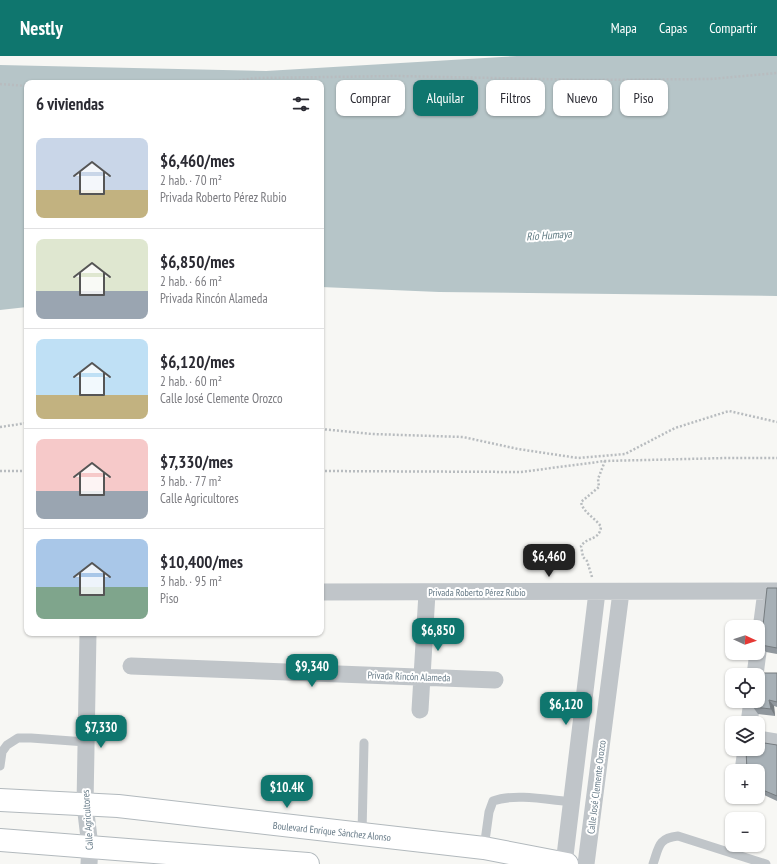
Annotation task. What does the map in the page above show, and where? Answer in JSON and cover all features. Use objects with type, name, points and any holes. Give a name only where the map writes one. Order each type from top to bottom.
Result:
[{"type":"main road","name":"Boulevard Enrique Sánchez Alonso","points":[[0,800],[118,806],[484,848],[565,864]]},
{"type":"main road","points":[[0,840],[90,855],[308,864]]},
{"type":"street","name":"Privada Roberto Pérez Rubio","points":[[324,592],[427,593],[772,591]]},
{"type":"street","points":[[756,668],[772,591]]},
{"type":"street","points":[[565,864],[597,592]]},
{"type":"street","name":"Calle José Clemente Orozco","points":[[586,864],[621,592]]},
{"type":"street","points":[[420,710],[427,593]]},
{"type":"street","name":"Calle Agricultores","points":[[88,636],[85,805],[90,855]]},
{"type":"street","name":"Privada Rincón Alameda","points":[[131,666],[496,680]]},
{"type":"street","points":[[765,740],[777,742]]},
{"type":"lane","points":[[0,766],[2,752],[7,745],[18,738],[86,742]]},
{"type":"lane","points":[[362,834],[364,743]]},
{"type":"lane","points":[[484,848],[489,812],[493,801],[502,798],[514,797],[572,802]]},
{"type":"lane","points":[[653,864],[660,843],[668,837],[678,836],[766,864]]},
{"type":"path","points":[[241,80],[254,78],[398,76],[589,80],[711,79],[777,73]]},
{"type":"path","points":[[0,84],[24,86]]},
{"type":"path","points":[[324,429],[372,434],[463,437],[518,449],[578,458],[625,454],[675,428],[729,411],[777,422]]},
{"type":"path","points":[[0,427],[24,423]]},
{"type":"path","points":[[324,471],[521,472],[605,461],[777,458]]},
{"type":"path","points":[[597,592],[587,561],[581,551],[581,546],[584,542],[596,537],[600,533],[601,527],[599,522],[582,508],[581,502],[598,487],[598,479],[605,461]]},
{"type":"path","points":[[0,471],[24,471]]},
{"type":"water","name":"Río Humaya","points":[[517,56],[777,56],[777,296],[439,292],[324,287],[324,80],[24,80],[24,307],[0,310],[0,65],[266,71]]},
{"type":"building","points":[[767,588],[777,588],[777,648],[765,646],[765,620],[764,620]]},
{"type":"building","points":[[765,673],[777,673],[777,702],[769,700],[771,709],[762,708],[765,708]]},
{"type":"building","points":[[765,743],[777,745],[777,796],[765,791],[765,764],[747,764],[746,756],[765,756]]}]
